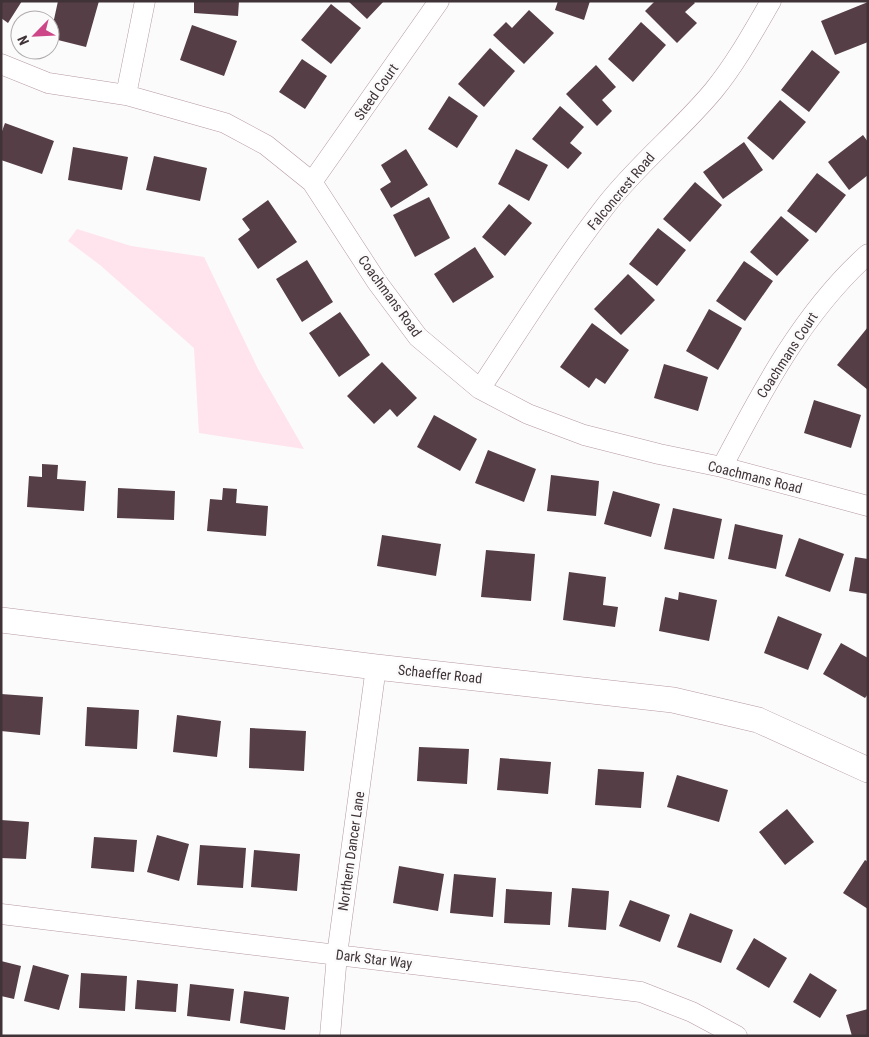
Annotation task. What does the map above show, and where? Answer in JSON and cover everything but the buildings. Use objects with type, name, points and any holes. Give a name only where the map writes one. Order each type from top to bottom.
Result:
[{"type":"street","points":[[126,94],[145,1]]},
{"type":"street","name":"Steed Court","points":[[312,182],[439,1]]},
{"type":"street","name":"Falconcrest Road","points":[[480,389],[549,285],[607,203],[638,167],[713,91],[741,54],[771,1]]},
{"type":"street","name":"Coachmans Road","points":[[1,64],[48,83],[126,94],[225,123],[266,145],[312,182],[377,282],[418,337],[480,389],[528,414],[584,435],[659,454],[722,467],[868,506]]},
{"type":"street","name":"Coachmans Court","points":[[722,467],[762,389],[813,313],[868,254]]},
{"type":"street","name":"Schaeffer Road","points":[[1,620],[376,667],[673,700],[758,720],[868,770]]},
{"type":"street","name":"Northern Dancer Lane","points":[[330,1036],[337,954],[376,667]]},
{"type":"street","name":"Dark Star Way","points":[[1,914],[642,992],[692,1012],[737,1036]]},
{"type":"shaded area","points":[[77,229],[131,246],[204,257],[258,369],[304,449],[199,433],[194,348],[100,265],[68,241]]}]
